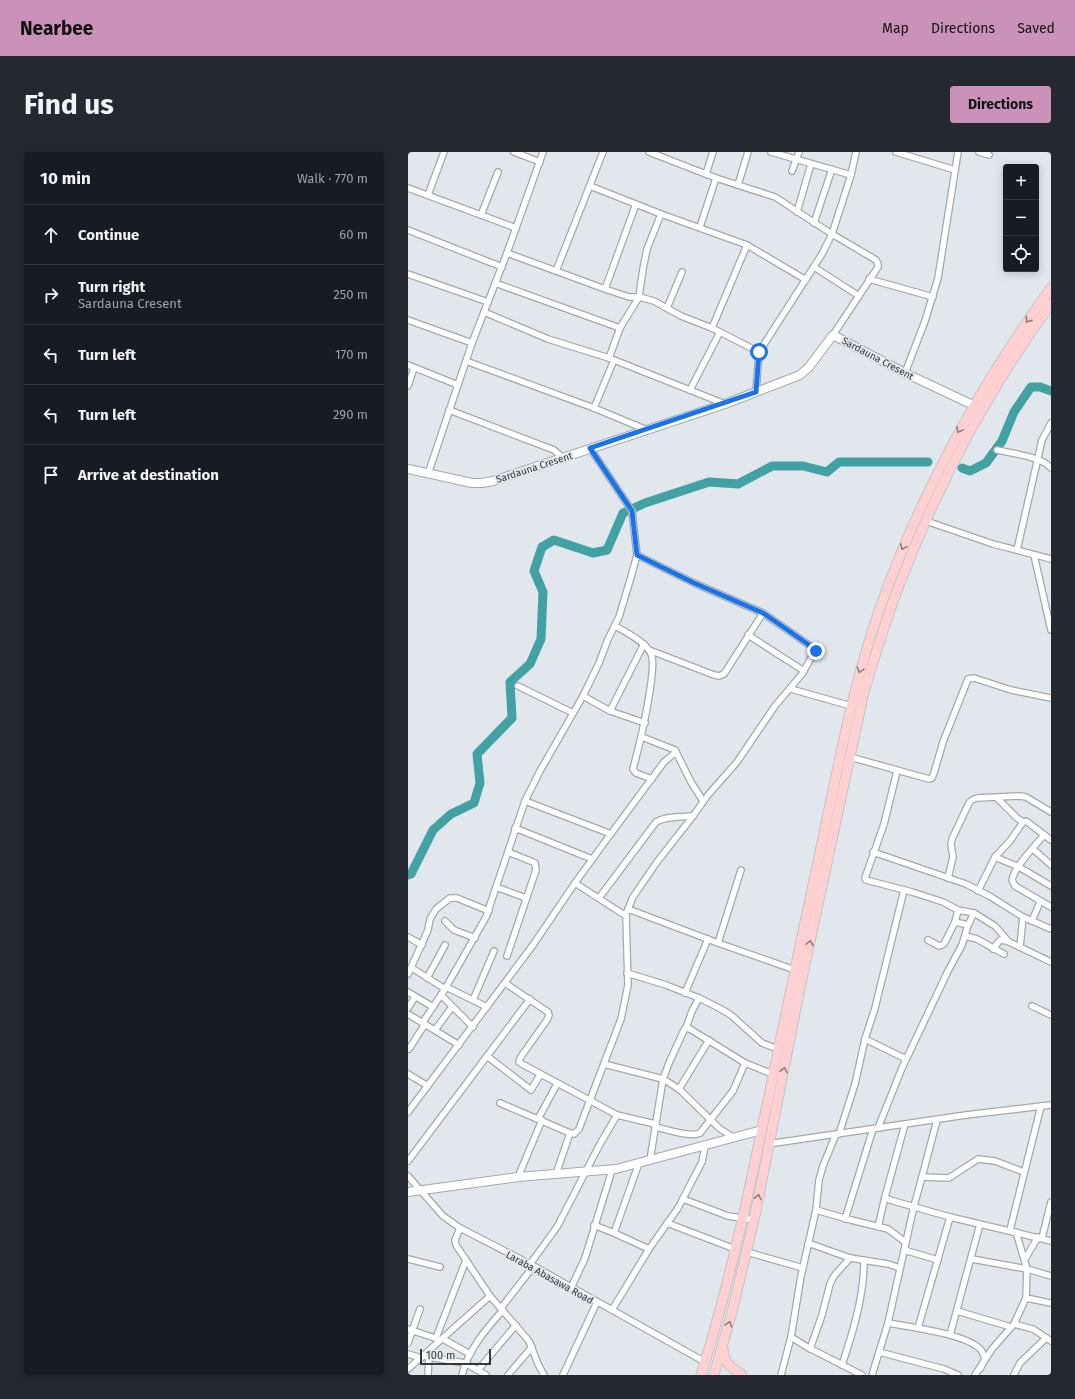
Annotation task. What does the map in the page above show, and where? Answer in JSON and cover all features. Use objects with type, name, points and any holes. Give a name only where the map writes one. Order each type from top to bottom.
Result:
[{"type":"main road","points":[[701,1375],[735,1249],[762,1130],[851,706],[857,681],[879,611],[901,552],[946,455],[973,405],[1014,340],[1051,288]]},
{"type":"main road","points":[[714,1375],[747,1252],[803,975],[864,692],[900,583],[945,478],[963,443],[1006,370],[1051,304]]},
{"type":"main road","points":[[723,1343],[725,1360],[728,1365],[742,1375]]},
{"type":"street","points":[[428,195],[444,152]]},
{"type":"street","points":[[514,152],[540,162]]},
{"type":"street","points":[[428,474],[472,343],[502,267],[543,152]]},
{"type":"street","points":[[556,271],[603,152]]},
{"type":"street","points":[[649,152],[664,155],[716,178],[775,197],[814,223],[876,260],[878,267],[833,335]]},
{"type":"street","points":[[706,174],[713,152]]},
{"type":"street","points":[[738,185],[748,152]]},
{"type":"street","points":[[771,152],[851,175]]},
{"type":"street","points":[[792,171],[799,152]]},
{"type":"street","points":[[756,392],[759,352],[806,280],[832,234],[851,175],[856,152]]},
{"type":"street","points":[[896,152],[917,155],[955,170]]},
{"type":"street","points":[[905,373],[933,297],[938,278],[958,152]]},
{"type":"street","points":[[979,152],[989,155]]},
{"type":"street","points":[[797,212],[811,164]]},
{"type":"street","points":[[814,223],[832,169]]},
{"type":"street","points":[[481,215],[498,172]]},
{"type":"street","points":[[700,227],[716,178]]},
{"type":"street","points":[[590,186],[661,214],[747,245],[806,280]]},
{"type":"street","points":[[408,188],[516,228]]},
{"type":"street","points":[[605,289],[636,204]]},
{"type":"street","points":[[594,408],[620,328],[638,296],[647,249],[661,214]]},
{"type":"street","points":[[408,230],[502,267]]},
{"type":"street","points":[[712,328],[747,245]]},
{"type":"street","points":[[507,253],[629,297],[638,296],[654,301],[680,316],[712,328],[759,352]]},
{"type":"street","points":[[814,267],[859,296]]},
{"type":"street","points":[[667,308],[682,272]]},
{"type":"street","points":[[408,274],[488,302]]},
{"type":"street","points":[[869,279],[933,297]]},
{"type":"street","points":[[495,283],[620,328]]},
{"type":"street","points":[[484,312],[548,339],[611,359],[725,404]]},
{"type":"street","points":[[408,320],[472,343]]},
{"type":"street","points":[[690,390],[720,332]]},
{"type":"street","name":"Sardauna Cresent","points":[[408,468],[428,474],[472,483],[493,481],[725,404],[800,375],[805,371],[833,335],[905,373],[973,405]]},
{"type":"street","points":[[466,361],[594,408],[647,430]]},
{"type":"street","points":[[408,365],[458,385]]},
{"type":"street","points":[[408,386],[414,368]]},
{"type":"street","points":[[449,410],[554,450],[563,458]]},
{"type":"street","points":[[1017,550],[1042,440],[1051,423]]},
{"type":"street","points":[[409,1050],[486,918],[525,801],[540,771],[583,696],[619,617],[637,555],[632,509],[590,448]]},
{"type":"street","points":[[997,450],[1038,460],[1051,468]]},
{"type":"street","points":[[926,521],[993,544],[1051,559]]},
{"type":"street","points":[[500,1104],[570,1133],[574,1134],[579,1129],[621,1019],[628,985],[626,916],[633,897],[703,801],[734,766],[775,706],[804,671],[815,650],[763,613],[694,583],[637,555]]},
{"type":"street","points":[[1034,555],[1051,630]]},
{"type":"street","points":[[649,650],[719,676],[724,674],[763,613]]},
{"type":"street","points":[[615,626],[644,644],[652,656],[652,679],[645,723],[634,771],[652,779]]},
{"type":"street","points":[[748,635],[804,671]]},
{"type":"street","points":[[610,711],[644,644]]},
{"type":"street","points":[[850,757],[929,780],[932,778],[934,773],[943,742],[968,679],[974,678],[1011,690],[1051,698]]},
{"type":"street","points":[[518,686],[573,713]]},
{"type":"street","points":[[790,689],[851,706]]},
{"type":"street","points":[[583,696],[610,711],[645,723]]},
{"type":"street","points":[[642,736],[675,750],[691,782],[703,801]]},
{"type":"street","points":[[408,1112],[460,1045],[533,945],[592,859],[664,762],[676,752]]},
{"type":"street","points":[[897,771],[884,824],[873,852],[865,878],[866,880],[943,902],[958,910],[974,913],[989,921],[1008,941]]},
{"type":"street","points":[[948,878],[953,856],[950,845],[969,803],[972,800],[977,798],[1020,796],[1026,797],[1051,812]]},
{"type":"street","points":[[997,798],[1017,818],[1024,822],[1026,821],[1051,840]]},
{"type":"street","points":[[525,801],[611,834]]},
{"type":"street","points":[[599,898],[656,822],[659,820],[693,816]]},
{"type":"street","points":[[978,891],[995,857],[1010,841],[1024,822]]},
{"type":"street","points":[[515,828],[592,859]]},
{"type":"street","points":[[1044,836],[1012,878],[1013,884],[1040,902],[1051,907]]},
{"type":"street","points":[[1033,849],[1051,865]]},
{"type":"street","points":[[507,956],[536,870],[535,863],[508,852]]},
{"type":"street","points":[[873,852],[966,884],[991,897],[1023,918],[1051,928]]},
{"type":"street","points":[[995,857],[1019,867],[1051,886]]},
{"type":"street","points":[[718,943],[741,870]]},
{"type":"street","points":[[575,883],[626,916]]},
{"type":"street","points":[[496,886],[526,898]]},
{"type":"street","points":[[781,1375],[791,1337],[803,1268],[816,1210],[819,1180],[823,1166],[838,1134],[855,1084],[865,1039],[904,890]]},
{"type":"street","points":[[408,974],[428,930],[430,919],[436,909],[450,898],[457,898],[489,911]]},
{"type":"street","points":[[1032,921],[1040,902]]},
{"type":"street","points":[[628,909],[795,970]]},
{"type":"street","points":[[928,940],[939,946],[943,946],[955,922],[958,910]]},
{"type":"street","points":[[845,1219],[876,1129],[906,1059],[962,945],[974,913]]},
{"type":"street","points":[[1020,947],[1023,918]]},
{"type":"street","points":[[445,921],[454,930],[475,938]]},
{"type":"street","points":[[955,922],[968,926]]},
{"type":"street","points":[[966,936],[1004,954]]},
{"type":"street","points":[[408,937],[422,945]]},
{"type":"street","points":[[685,993],[708,939]]},
{"type":"street","points":[[993,949],[1000,940],[1008,941],[1051,962]]},
{"type":"street","points":[[427,978],[445,945]]},
{"type":"street","points":[[473,1000],[494,951]]},
{"type":"street","points":[[411,965],[427,978],[487,1007]]},
{"type":"street","points":[[627,973],[666,985],[699,998],[731,1015],[762,1043],[778,1049]]},
{"type":"street","points":[[505,983],[548,1012],[549,1015],[520,1058],[520,1062],[540,1075],[617,1115],[687,1134],[697,1135],[733,1091],[745,1063]]},
{"type":"street","points":[[408,992],[433,1007]]},
{"type":"street","points":[[441,995],[473,1026]]},
{"type":"street","points":[[408,1008],[415,996]]},
{"type":"street","points":[[650,1160],[663,1079],[699,998]]},
{"type":"street","points":[[408,1161],[530,999]]},
{"type":"street","points":[[1032,1006],[1051,1015]]},
{"type":"street","points":[[435,1030],[452,1007]]},
{"type":"street","points":[[408,1014],[460,1045]]},
{"type":"street","points":[[686,1028],[709,1040],[745,1063],[773,1074]]},
{"type":"street","points":[[865,1039],[906,1059]]},
{"type":"street","points":[[679,1089],[709,1040]]},
{"type":"street","points":[[487,1056],[531,1090],[540,1075]]},
{"type":"street","points":[[604,1064],[663,1079],[679,1089],[718,1128],[734,1138]]},
{"type":"street","points":[[408,1074],[428,1086]]},
{"type":"street","points":[[518,1177],[540,1120],[557,1084]]},
{"type":"street","points":[[768,1144],[1051,1105]]},
{"type":"street","points":[[1010,1230],[1041,1106]]},
{"type":"street","points":[[462,1375],[465,1363],[486,1329],[529,1272],[530,1264],[557,1227],[600,1144],[617,1115]]},
{"type":"street","points":[[872,1375],[888,1323],[905,1242],[937,1120]]},
{"type":"street","points":[[878,1227],[905,1124]]},
{"type":"street","points":[[408,1192],[518,1177],[612,1170],[762,1130]]},
{"type":"street","points":[[556,1174],[570,1133]]},
{"type":"street","points":[[612,1310],[649,1249],[683,1199],[702,1162],[705,1146]]},
{"type":"street","points":[[922,1177],[948,1178],[978,1159],[995,1161],[1024,1172]]},
{"type":"street","points":[[614,1232],[639,1163]]},
{"type":"street","points":[[571,1288],[583,1263],[612,1170]]},
{"type":"street","name":"Laraba Abasawa Road","points":[[408,1176],[443,1216],[460,1228],[530,1264],[705,1362]]},
{"type":"street","points":[[885,1197],[890,1200],[950,1217],[1010,1230],[1051,1241]]},
{"type":"street","points":[[683,1199],[717,1212],[754,1220]]},
{"type":"street","points":[[1024,1259],[1040,1238],[1050,1213],[1051,1202]]},
{"type":"street","points":[[816,1210],[845,1219],[888,1229],[905,1242]]},
{"type":"street","points":[[918,1328],[950,1217]]},
{"type":"street","points":[[667,1223],[735,1249]]},
{"type":"street","points":[[950,1335],[972,1259],[980,1224]]},
{"type":"street","points":[[594,1225],[614,1232],[649,1249]]},
{"type":"street","points":[[460,1228],[455,1243],[490,1296],[516,1325],[532,1347],[544,1375]]},
{"type":"street","points":[[975,1375],[992,1349],[1012,1326],[1026,1298],[1027,1269],[1016,1232]]},
{"type":"street","points":[[808,1243],[850,1258],[888,1264],[900,1268]]},
{"type":"street","points":[[904,1250],[938,1260]]},
{"type":"street","points":[[747,1252],[803,1268]]},
{"type":"street","points":[[810,1349],[822,1315],[830,1284],[834,1276],[850,1258]]},
{"type":"street","points":[[408,1259],[440,1266]]},
{"type":"street","points":[[972,1259],[1027,1269],[1051,1276]]},
{"type":"street","points":[[440,1339],[466,1260]]},
{"type":"street","points":[[842,1365],[850,1342],[861,1294],[864,1276],[864,1261]]},
{"type":"street","points":[[408,1369],[424,1357],[440,1339],[490,1296]]},
{"type":"street","points":[[1026,1298],[1051,1303]]},
{"type":"street","points":[[563,1375],[597,1302]]},
{"type":"street","points":[[408,1343],[410,1330],[420,1309]]},
{"type":"street","points":[[957,1311],[1012,1326],[1033,1329],[1051,1341]]},
{"type":"street","points":[[888,1323],[918,1328],[967,1340],[982,1351],[985,1359],[980,1369]]},
{"type":"street","points":[[478,1370],[516,1325]]},
{"type":"street","points":[[410,1330],[440,1339],[470,1354]]},
{"type":"street","points":[[791,1337],[810,1349],[862,1375]]},
{"type":"street","points":[[1014,1375],[1020,1363],[1046,1338]]},
{"type":"street","points":[[508,1375],[532,1347]]},
{"type":"street","points":[[879,1352],[958,1375]]},
{"type":"street","points":[[408,1354],[465,1363],[486,1375]]},
{"type":"street","points":[[424,1357],[428,1375]]},
{"type":"waterway","points":[[962,468],[970,471],[986,463],[1002,441],[1014,412],[1031,387],[1040,387],[1051,391]]},
{"type":"waterway","points":[[408,875],[411,874],[433,830],[451,814],[474,803],[480,783],[477,754],[512,718],[510,682],[530,664],[541,639],[543,592],[534,571],[542,547],[554,540],[593,553],[607,550],[623,513],[645,503],[709,482],[738,484],[772,466],[803,466],[827,472],[839,462],[928,462]]},
{"type":"route","points":[[759,352],[756,392],[725,404],[590,448],[631,508],[637,555],[694,583],[763,613],[816,651]]}]
